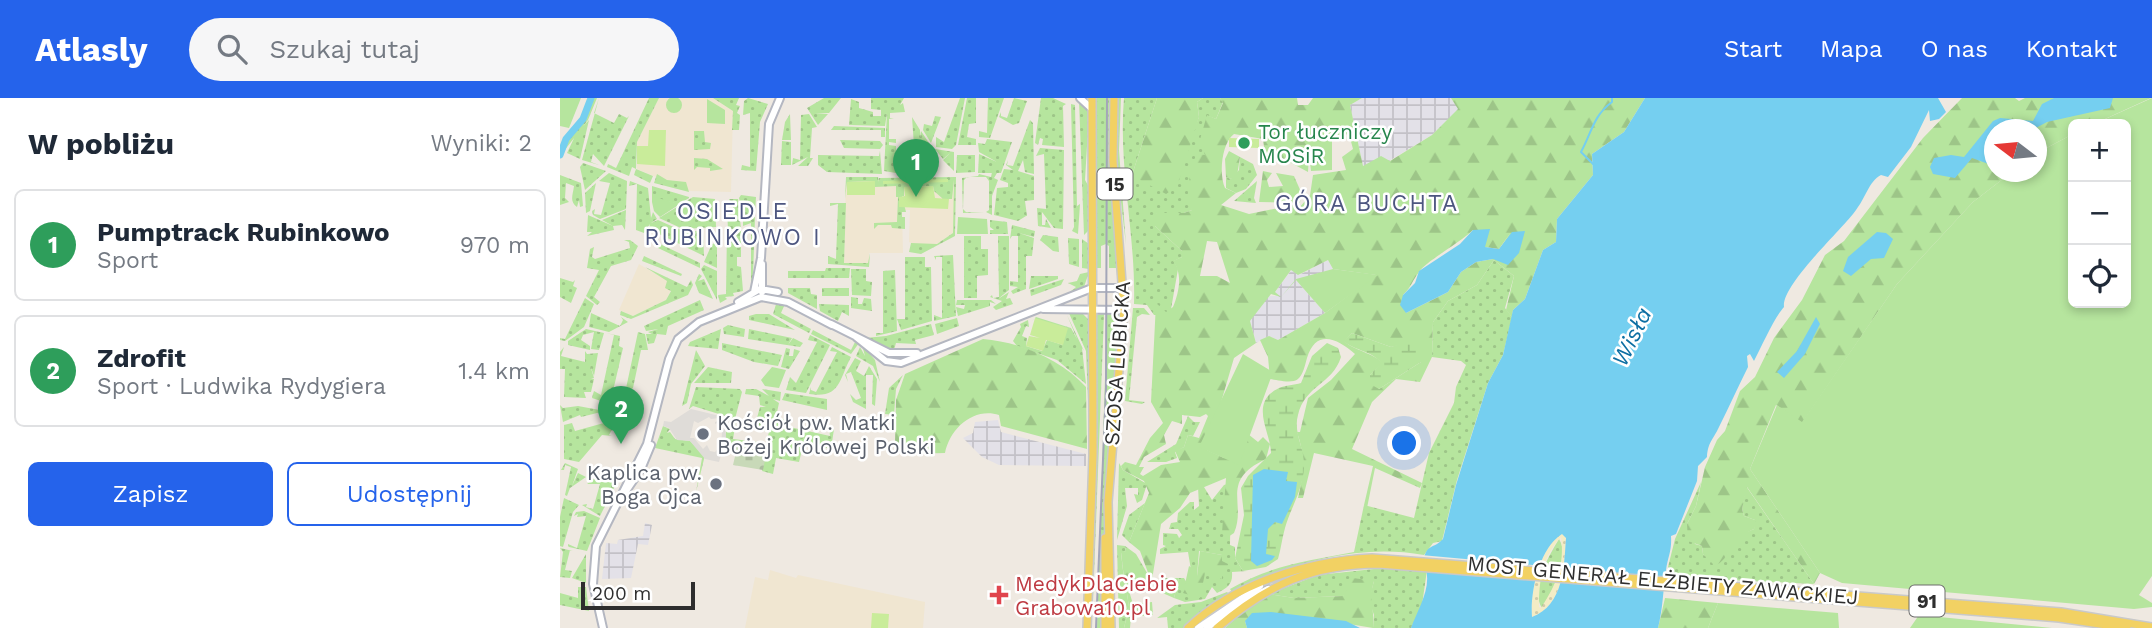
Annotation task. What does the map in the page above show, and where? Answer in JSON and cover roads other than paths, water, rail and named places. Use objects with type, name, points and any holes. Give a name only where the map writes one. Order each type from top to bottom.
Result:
[{"type":"main road","name":"SZOSA LUBICKA","points":[[1087,628],[1093,463],[1092,98]]},
{"type":"main road","name":"SZOSA LUBICKA","points":[[1111,628],[1108,502],[1124,310],[1113,161],[1114,98]]},
{"type":"main road","points":[[1105,628],[1108,502]]},
{"type":"main road","name":"MOST GENERAŁ ELŻBIETY ZAWACKIEJ","points":[[1188,628],[1217,605],[1329,562],[1389,558],[2061,612],[2152,627]]},
{"type":"main road","name":"MOST GENERAŁ ELŻBIETY ZAWACKIEJ","points":[[1217,628],[1267,585],[1324,569],[1389,564],[2059,618],[2127,628]]},
{"type":"street","points":[[763,289],[761,257],[768,130],[780,98]]},
{"type":"street","points":[[1080,98],[1092,109]]},
{"type":"street","points":[[754,295],[761,276]]},
{"type":"street","points":[[761,276],[776,295]]},
{"type":"street","points":[[763,289],[856,337],[873,353],[893,363],[904,362],[1092,288],[1124,288]]},
{"type":"street","points":[[603,628],[593,584],[594,554],[599,537],[654,423],[674,345],[689,328],[763,289]]},
{"type":"street","points":[[1075,294],[1070,303],[1076,309]]},
{"type":"street","points":[[754,295],[776,295]]},
{"type":"street","points":[[1034,311],[1124,310]]},
{"type":"street","points":[[1198,628],[1267,585]]},
{"type":"street","points":[[1207,628],[1267,585]]},
{"type":"water","name":"Wisła","points":[[1645,98],[1938,98],[1946,112],[1939,119],[1930,121],[1929,110],[1911,147],[1888,177],[1881,175],[1873,181],[1856,210],[1792,286],[1784,307],[1754,361],[1750,354],[1747,356],[1748,367],[1710,444],[1707,457],[1698,466],[1697,481],[1676,534],[1671,536],[1658,628],[1411,628],[1426,587],[1423,562],[1428,549],[1443,539],[1456,485],[1488,383],[1503,355],[1513,310],[1525,299],[1543,250],[1556,242],[1557,219],[1593,175],[1592,154],[1624,132]],"holes":[[[1562,534],[1566,538],[1563,572],[1556,594],[1551,604],[1532,617],[1535,584],[1542,560],[1554,541]]]},
{"type":"water","points":[[2054,98],[2113,98],[2110,108],[2047,122],[2047,119],[2034,119],[2042,104]]},
{"type":"water","points":[[1984,132],[1984,162],[1972,158],[1955,178],[1933,174],[1930,167],[1934,158],[1951,155],[1964,157]]},
{"type":"water","points":[[1490,229],[1485,247],[1499,249],[1512,232],[1525,231],[1519,253],[1508,265],[1493,259],[1476,262],[1461,272],[1448,292],[1406,313],[1400,305],[1403,295],[1415,283],[1419,271],[1460,244],[1473,230]]},
{"type":"water","points":[[1877,232],[1886,233],[1893,239],[1884,258],[1871,259],[1851,276],[1843,271],[1848,257]]},
{"type":"water","points":[[1816,317],[1820,324],[1805,354],[1784,378],[1777,372],[1797,351]]},
{"type":"water","points":[[1264,469],[1288,472],[1286,481],[1297,482],[1295,497],[1282,524],[1275,522],[1268,529],[1266,554],[1275,556],[1257,566],[1251,561],[1253,475]]},
{"type":"water","points":[[1271,612],[1346,621],[1360,628],[1247,628],[1245,621],[1252,613]]},
{"type":"waterway","points":[[560,155],[566,139],[583,119],[591,98]]},
{"type":"waterway","points":[[1593,164],[1581,152],[1597,119],[1612,102],[1612,98]]},
{"type":"tram line","points":[[1096,628],[1106,388],[1107,98]]},
{"type":"place","name":"Tor łuczniczy MOSiR","points":[[1244,143]]},
{"type":"place","name":"Pumptrack Rubinkowo","points":[[916,197]]},
{"type":"place","name":"Kościół pw. Matki Bożej Królowej Polski","points":[[703,434]]},
{"type":"place","name":"Zdrofit","points":[[621,444]]},
{"type":"place","name":"Kaplica pw. Boga Ojca","points":[[716,484]]},
{"type":"place","name":"MedykDlaCiebie Grabowa10.pl","points":[[999,595]]},
{"type":"district","name":"GÓRA BUCHTA","points":[[1367,203]]},
{"type":"district","name":"OSIEDLE RUBINKOWO I","points":[[733,224]]}]
